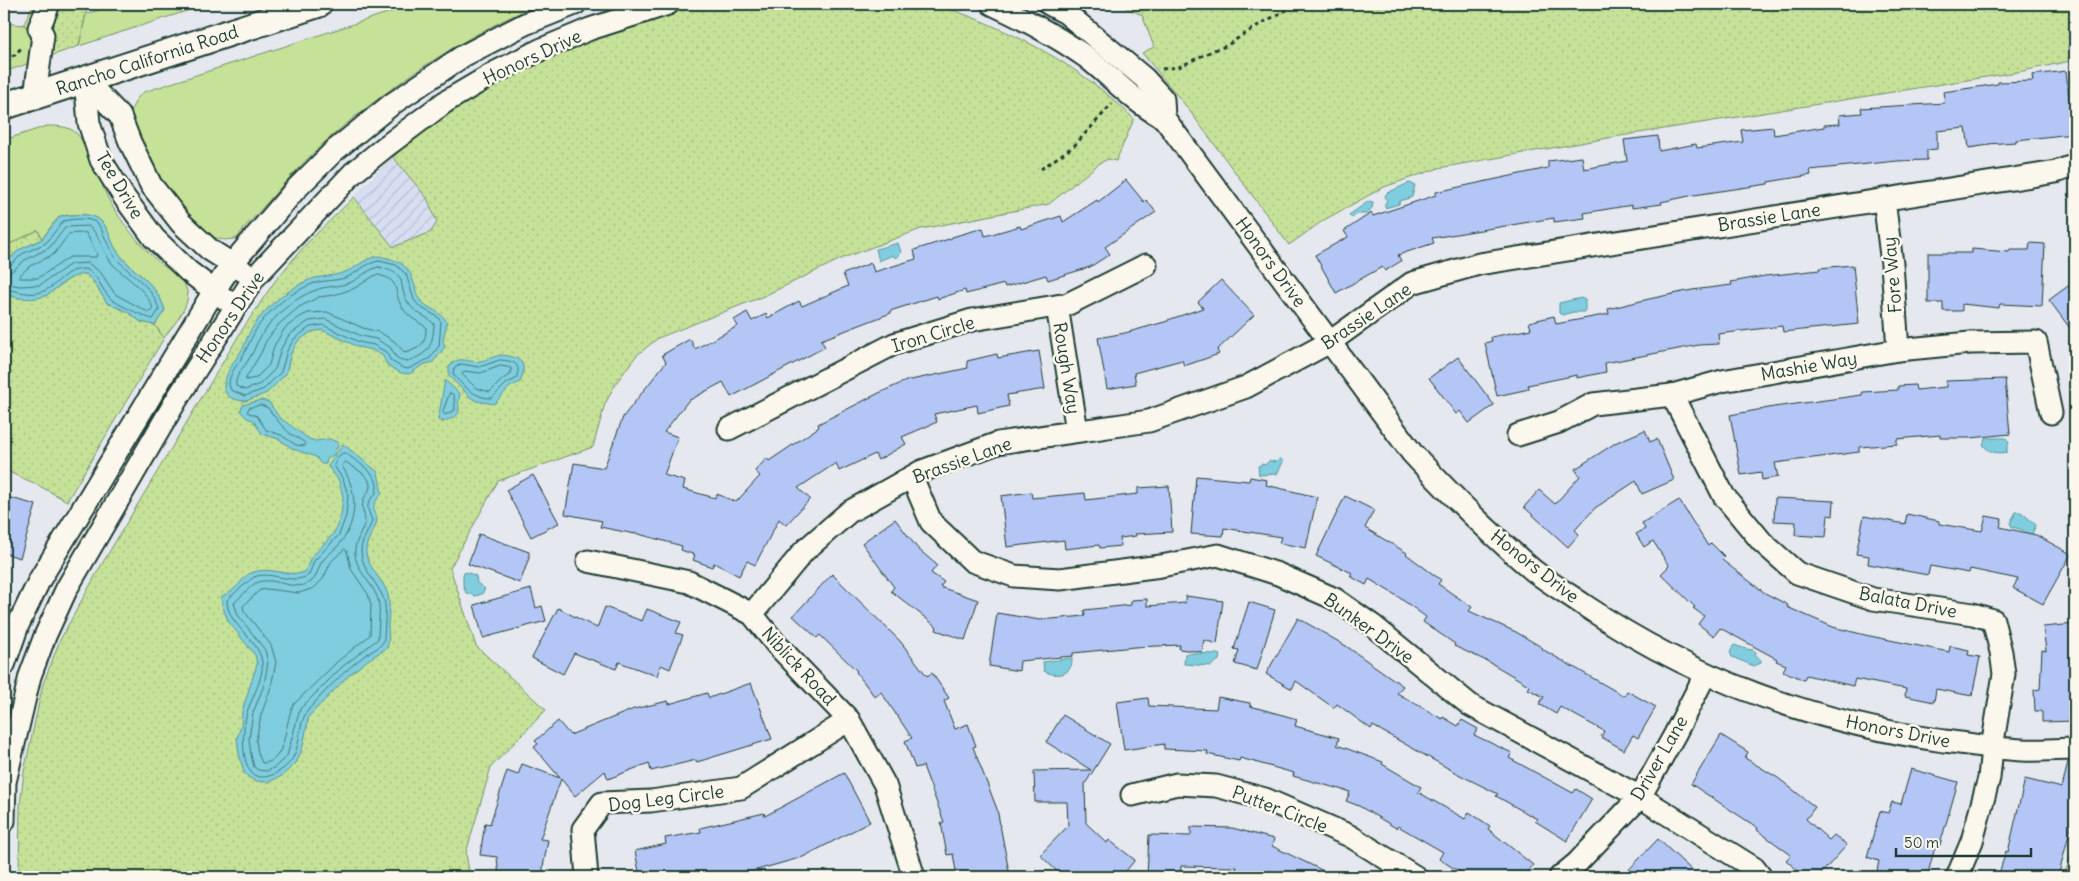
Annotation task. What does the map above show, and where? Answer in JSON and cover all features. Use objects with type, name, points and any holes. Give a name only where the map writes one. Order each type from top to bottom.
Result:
[{"type":"main road","name":"Rancho California Road","points":[[4,106],[318,4]]},
{"type":"street","points":[[35,96],[43,35],[38,28],[49,4]]},
{"type":"street","name":"Honors Drive","points":[[4,665],[18,625],[40,579],[214,292],[232,264],[294,191],[334,150],[392,104],[463,56],[525,24],[575,4]]},
{"type":"street","name":"Honors Drive","points":[[4,821],[4,782],[30,676],[45,636],[67,588],[177,399],[254,278],[353,173],[445,102],[496,72],[542,49],[590,29],[668,4]]},
{"type":"street","name":"Honors Drive","points":[[992,4],[1027,21],[1085,56],[1150,111],[1164,118],[1412,453],[1458,503],[1536,572],[1623,631],[1705,674],[1825,717],[1893,734],[1992,748],[2024,750],[2075,749]]},
{"type":"street","name":"Honors Drive","points":[[1049,4],[1066,13],[1144,78],[1163,99],[1164,118]]},
{"type":"street","name":"Tee Drive","points":[[85,80],[120,116],[130,142],[151,185],[181,223],[210,250],[254,278]]},
{"type":"street","name":"Tee Drive","points":[[85,80],[89,124],[102,160],[124,197],[154,238],[188,271],[235,306]]},
{"type":"street","name":"Brassie Lane","points":[[752,614],[804,551],[849,512],[922,471],[998,443],[1149,421],[1246,387],[1330,342],[1412,283],[1479,264],[2056,172],[2075,165]]},
{"type":"street","name":"Fore Way","points":[[1884,199],[1892,264],[1898,350]]},
{"type":"street","name":"Iron Circle","points":[[729,429],[894,344],[972,320],[1068,304],[1146,265]]},
{"type":"street","name":"Rough Way","points":[[1057,306],[1077,431]]},
{"type":"street","name":"Mashie Way","points":[[1518,436],[1559,422],[1593,404],[1672,395],[1722,381],[1898,350],[1970,343],[2036,342],[2051,413]]},
{"type":"street","name":"Balata Drive","points":[[1672,395],[1724,496],[1762,542],[1797,573],[1873,599],[1973,614],[1993,620],[2002,652],[2004,674],[1992,748]]},
{"type":"street","name":"Bunker Drive","points":[[912,477],[931,522],[972,561],[1014,576],[1060,579],[1162,566],[1218,555],[1278,574],[1335,599],[1372,625],[1470,705],[1640,797],[1754,868],[1761,877]]},
{"type":"street","name":"Niblick Road","points":[[588,561],[689,582],[752,614],[776,644],[849,720],[885,785],[914,877]]},
{"type":"street","name":"Driver Lane","points":[[1560,877],[1577,863],[1640,797],[1675,734],[1705,674]]},
{"type":"street","name":"Dog Leg Circle","points":[[588,877],[583,829],[602,803],[651,802],[741,788],[849,720]]},
{"type":"street","points":[[1957,877],[1972,841],[1987,787],[1992,748]]},
{"type":"street","name":"Putter Circle","points":[[1132,795],[1176,784],[1216,786],[1265,799],[1350,836],[1416,877]]},
{"type":"path","points":[[1226,46],[1260,24],[1298,4]]},
{"type":"shaded area","points":[[393,157],[427,197],[437,223],[431,232],[393,248],[354,197]]},
{"type":"green space","points":[[33,4],[88,4],[79,46],[30,63],[35,35],[24,25]]},
{"type":"green space","points":[[120,4],[208,4],[79,46],[86,14]]},
{"type":"green space","points":[[415,4],[540,4],[512,16],[455,47],[375,101],[315,151],[237,238],[226,240],[207,234],[198,227],[152,173],[129,119],[138,97],[144,92]]},
{"type":"green space","points":[[705,4],[939,5],[1018,38],[1068,65],[1113,99],[1134,119],[1116,161],[1108,159],[1100,163],[1049,204],[921,229],[843,258],[764,296],[658,338],[636,356],[616,383],[605,404],[593,447],[498,481],[450,568],[476,646],[546,710],[491,767],[466,853],[470,877],[19,877],[20,805],[24,772],[43,684],[60,640],[99,569],[242,330],[275,281],[305,245],[354,197],[393,247],[431,232],[437,222],[427,198],[393,157],[426,129],[462,104],[500,82],[581,45]]},
{"type":"green space","points":[[1118,4],[2075,4],[2075,60],[2023,71],[1614,137],[1439,168],[1384,187],[1324,220],[1289,245],[1186,106],[1142,53],[1154,47],[1142,15]]},
{"type":"green space","points":[[4,23],[24,25],[35,34],[30,63],[4,72]]},
{"type":"green space","points":[[47,126],[59,126],[76,133],[87,149],[106,193],[120,218],[150,254],[178,277],[185,286],[187,297],[184,310],[164,338],[155,325],[165,310],[161,300],[149,284],[121,256],[115,248],[104,224],[98,219],[85,215],[60,216],[42,239],[38,230],[6,246],[4,241],[4,140]]},
{"type":"green space","points":[[38,230],[42,239],[19,250],[4,264],[4,241],[6,245]]},
{"type":"green space","points":[[76,274],[86,274],[93,281],[107,303],[128,312],[141,322],[155,325],[164,338],[67,501],[34,483],[4,470],[4,293],[17,298],[45,296]]},
{"type":"green space","points":[[2075,842],[2075,877],[2064,877]]},
{"type":"water","points":[[1409,183],[1415,185],[1412,197],[1400,201],[1399,204],[1385,208],[1387,201],[1385,196],[1387,193]]},
{"type":"water","points":[[1369,201],[1373,202],[1372,208],[1366,214],[1357,214],[1352,218],[1349,215]]},
{"type":"water","points":[[72,215],[98,218],[106,227],[117,251],[156,291],[165,310],[155,325],[141,322],[128,312],[107,303],[93,281],[86,274],[75,276],[42,297],[14,297],[4,293],[4,264],[19,250],[42,239],[60,216]]},
{"type":"water","points":[[898,243],[901,252],[898,257],[895,258],[893,255],[879,261],[876,249]]},
{"type":"water","points":[[379,256],[402,264],[412,278],[420,300],[441,314],[447,322],[443,341],[445,347],[433,362],[423,365],[409,374],[401,373],[387,365],[383,356],[372,350],[358,347],[322,330],[311,332],[298,341],[291,353],[286,374],[267,393],[246,401],[234,399],[227,394],[224,388],[228,372],[243,348],[248,334],[272,304],[305,282],[350,270],[368,259]]},
{"type":"water","points":[[1581,298],[1585,300],[1585,312],[1573,312],[1562,315],[1559,313],[1559,303]]},
{"type":"water","points":[[500,355],[512,357],[520,361],[523,365],[523,375],[520,382],[510,387],[494,404],[476,401],[449,376],[449,367],[457,361],[475,362]]},
{"type":"water","points":[[445,380],[460,394],[459,411],[455,417],[442,422],[438,420]]},
{"type":"water","points":[[261,400],[269,402],[279,417],[309,439],[316,441],[330,439],[339,443],[334,455],[327,459],[326,464],[321,464],[316,457],[293,449],[279,439],[262,434],[253,420],[247,418],[240,411],[243,405]]},
{"type":"water","points":[[1986,438],[2006,438],[2009,443],[2007,452],[1997,453],[1990,451],[1983,444]]},
{"type":"water","points":[[343,444],[378,472],[382,494],[375,504],[374,509],[377,521],[367,544],[366,553],[388,594],[388,645],[387,648],[349,675],[309,716],[303,746],[297,762],[282,776],[268,782],[255,781],[244,773],[237,738],[241,726],[242,711],[257,664],[255,655],[228,621],[221,597],[249,574],[258,571],[265,570],[293,574],[305,572],[310,559],[334,533],[341,515],[343,497],[339,481],[328,466]]},
{"type":"water","points":[[1280,458],[1283,462],[1277,474],[1259,475],[1258,466],[1265,465],[1269,461],[1276,462]]},
{"type":"water","points":[[2016,512],[2021,512],[2036,525],[2032,534],[2027,535],[2023,530],[2012,527],[2010,523]]},
{"type":"water","points":[[466,572],[476,576],[477,583],[485,589],[482,594],[475,596],[466,593],[463,585],[463,574]]},
{"type":"water","points":[[1734,645],[1756,652],[1755,656],[1761,660],[1761,663],[1754,666],[1732,657],[1730,652]]},
{"type":"water","points":[[1185,654],[1220,655],[1219,660],[1211,666],[1184,664]]},
{"type":"water","points":[[1072,658],[1070,668],[1063,674],[1044,671],[1043,662]]},
{"type":"building","points":[[2066,71],[2073,134],[2016,140],[2016,142],[1988,144],[1969,148],[1966,128],[1937,131],[1937,149],[1927,150],[1927,160],[1897,161],[1810,170],[1811,175],[1768,182],[1768,184],[1694,195],[1661,202],[1662,204],[1632,208],[1632,205],[1584,213],[1585,218],[1554,222],[1554,218],[1432,238],[1434,243],[1398,255],[1401,261],[1385,271],[1382,267],[1336,293],[1315,255],[1348,237],[1344,231],[1371,213],[1373,216],[1436,195],[1436,192],[1548,168],[1548,161],[1582,157],[1584,169],[1627,161],[1624,140],[1658,136],[1659,151],[1696,144],[1697,148],[1743,142],[1741,130],[1773,127],[1774,135],[1824,127],[1824,125],[1840,124],[1839,115],[1862,113],[1861,108],[1945,103],[1943,92],[1998,84],[1998,82],[2033,81],[2032,75]]},
{"type":"building","points":[[1126,180],[1144,202],[1146,200],[1156,212],[1105,247],[1110,254],[1090,267],[1048,280],[1046,275],[1005,287],[1004,284],[966,294],[965,290],[938,299],[937,296],[890,311],[891,313],[821,340],[825,347],[731,397],[723,382],[688,401],[664,432],[678,437],[664,475],[685,481],[683,489],[715,498],[717,494],[736,502],[760,476],[755,471],[767,458],[769,461],[819,427],[818,424],[879,393],[906,381],[968,368],[967,361],[997,354],[998,358],[1039,351],[1045,389],[1007,395],[1009,406],[978,413],[977,405],[934,414],[937,422],[902,437],[906,444],[878,460],[875,454],[839,471],[836,463],[798,488],[810,499],[786,525],[779,519],[755,565],[747,561],[739,576],[714,563],[712,567],[693,560],[695,555],[681,550],[682,546],[635,533],[600,527],[602,521],[565,514],[574,463],[604,468],[623,417],[666,362],[662,355],[690,339],[695,349],[738,326],[734,320],[747,312],[752,321],[766,314],[768,318],[799,301],[802,306],[848,286],[843,274],[871,263],[874,272],[916,259],[914,250],[983,228],[985,236],[1020,226],[1021,229],[1061,216],[1063,222],[1097,200],[1098,202]]},
{"type":"building","points":[[2030,243],[2045,244],[2042,306],[2000,304],[1999,308],[1962,304],[1962,311],[1943,311],[1943,303],[1928,303],[1928,253],[1972,253],[1972,249],[2009,252],[2010,250],[2029,250]]},
{"type":"building","points":[[1853,265],[1859,324],[1783,332],[1782,326],[1718,334],[1719,344],[1699,345],[1605,363],[1606,372],[1577,378],[1577,375],[1528,385],[1529,389],[1497,396],[1485,343],[1492,341],[1491,337],[1531,329],[1529,322],[1554,316],[1556,324],[1609,314],[1608,309],[1649,299],[1692,290],[1732,285],[1731,282],[1820,270],[1819,268]]},
{"type":"building","points":[[1221,280],[1254,315],[1217,350],[1219,354],[1184,366],[1182,360],[1134,373],[1136,384],[1107,389],[1098,338],[1125,333],[1168,321],[1203,308],[1198,302]]},
{"type":"building","points":[[2075,281],[2075,335],[2049,300]]},
{"type":"building","points":[[1458,357],[1494,405],[1469,423],[1460,411],[1456,414],[1429,378]]},
{"type":"building","points":[[2005,379],[2010,434],[1971,438],[1940,438],[1940,435],[1897,439],[1897,444],[1859,447],[1859,452],[1775,463],[1778,477],[1762,480],[1761,472],[1741,475],[1730,415],[1862,395],[1862,392],[1898,390],[1898,386],[1915,385],[1916,390],[1946,387],[1946,381]]},
{"type":"building","points":[[1645,430],[1650,442],[1657,439],[1674,480],[1642,494],[1636,481],[1595,508],[1575,530],[1579,534],[1568,547],[1524,507],[1539,490],[1555,504],[1580,476],[1575,469],[1617,442]]},
{"type":"building","points":[[533,475],[559,523],[531,537],[506,490]]},
{"type":"building","points":[[1196,476],[1249,481],[1250,477],[1267,480],[1266,485],[1317,497],[1306,548],[1279,543],[1281,537],[1224,528],[1223,536],[1191,534]]},
{"type":"building","points":[[1169,486],[1172,532],[1135,534],[1136,536],[1120,538],[1121,546],[1100,548],[1099,545],[1065,549],[1064,540],[1007,547],[1001,496],[1031,492],[1032,498],[1085,493],[1086,500],[1138,494],[1138,488]]},
{"type":"building","points":[[4,496],[36,505],[20,558],[4,553]]},
{"type":"building","points":[[1345,496],[1374,510],[1365,528],[1407,553],[1441,580],[1438,584],[1472,607],[1469,611],[1516,632],[1624,696],[1627,691],[1656,707],[1638,738],[1633,735],[1624,750],[1601,737],[1604,731],[1560,707],[1556,714],[1539,704],[1544,697],[1528,689],[1530,686],[1491,663],[1454,646],[1455,644],[1423,622],[1426,617],[1397,596],[1369,579],[1366,585],[1350,576],[1352,573],[1316,556]]},
{"type":"building","points":[[1775,498],[1834,501],[1833,516],[1828,515],[1826,537],[1795,535],[1796,522],[1774,521]]},
{"type":"building","points":[[1679,500],[1708,546],[1711,543],[1725,557],[1722,560],[1765,593],[1788,605],[1787,607],[1833,627],[1949,652],[1950,646],[1969,650],[1968,655],[1980,657],[1972,696],[1936,689],[1934,702],[1905,696],[1906,689],[1855,679],[1853,686],[1806,675],[1804,680],[1783,671],[1786,665],[1776,661],[1777,659],[1720,628],[1714,636],[1698,624],[1704,616],[1693,608],[1695,607],[1661,574],[1669,566],[1653,541],[1644,547],[1636,534],[1645,529],[1642,523]]},
{"type":"building","points":[[1907,514],[1939,521],[1939,524],[1982,531],[1986,516],[2002,519],[2000,527],[2036,535],[2071,554],[2043,604],[2013,588],[2018,579],[1970,569],[1969,573],[1930,566],[1928,575],[1868,564],[1869,556],[1856,554],[1864,516],[1905,524]]},
{"type":"building","points":[[895,519],[918,549],[937,565],[931,573],[944,582],[940,587],[978,600],[965,640],[936,630],[937,627],[891,591],[894,587],[862,543]]},
{"type":"building","points":[[479,534],[529,552],[529,558],[520,583],[468,564]]},
{"type":"building","points":[[832,574],[900,641],[927,676],[932,673],[949,698],[944,701],[955,729],[968,724],[976,746],[973,747],[997,809],[1010,877],[957,877],[953,854],[947,855],[941,823],[944,822],[923,766],[915,768],[905,741],[912,738],[881,692],[875,697],[857,671],[820,635],[817,638],[793,616]]},
{"type":"building","points":[[531,589],[536,608],[542,606],[546,621],[483,638],[474,605]]},
{"type":"building","points":[[1186,596],[1223,601],[1217,644],[1204,640],[1202,652],[1179,649],[1180,645],[1134,647],[1020,661],[1019,671],[989,666],[997,613],[1040,620],[1085,616],[1084,610],[1131,605],[1131,600],[1147,599],[1147,606],[1185,603]]},
{"type":"building","points":[[1249,602],[1275,610],[1257,670],[1235,664],[1239,650],[1234,649]]},
{"type":"building","points":[[605,607],[642,621],[647,609],[681,622],[676,633],[683,635],[670,669],[661,665],[657,676],[619,662],[616,669],[574,653],[563,674],[532,658],[558,608],[597,628]]},
{"type":"building","points":[[1298,618],[1346,646],[1403,686],[1397,693],[1458,726],[1462,720],[1478,729],[1474,735],[1512,753],[1509,758],[1573,793],[1576,789],[1592,799],[1567,841],[1535,821],[1537,819],[1496,796],[1498,794],[1373,726],[1371,729],[1337,704],[1334,708],[1296,681],[1292,689],[1266,674]]},
{"type":"building","points":[[2075,624],[2075,721],[2042,722],[2042,711],[2035,711],[2034,690],[2040,689],[2042,650],[2046,651],[2043,627]]},
{"type":"building","points":[[751,683],[772,739],[697,762],[696,760],[651,771],[649,763],[608,779],[605,771],[575,796],[561,779],[540,839],[548,840],[543,867],[544,877],[499,877],[497,857],[480,855],[485,823],[490,824],[507,771],[518,775],[522,764],[560,778],[534,747],[538,744],[535,741],[558,721],[570,735],[634,709],[668,701],[669,704],[707,693],[709,698]]},
{"type":"building","points":[[1218,697],[1250,703],[1250,706],[1297,719],[1295,726],[1339,738],[1337,745],[1383,762],[1382,764],[1421,787],[1418,792],[1465,819],[1469,812],[1490,826],[1488,829],[1533,865],[1523,877],[1468,877],[1439,859],[1443,852],[1398,826],[1396,828],[1359,806],[1346,801],[1350,792],[1293,776],[1294,773],[1240,758],[1239,761],[1207,754],[1208,751],[1164,749],[1164,744],[1124,750],[1117,702],[1148,698],[1149,706],[1216,709]]},
{"type":"building","points":[[1063,715],[1110,744],[1085,784],[1086,823],[1107,843],[1109,840],[1135,860],[1121,877],[1063,877],[1040,855],[1068,826],[1067,802],[1035,802],[1034,771],[1091,770],[1046,742]]},
{"type":"building","points":[[1721,735],[1748,752],[1745,758],[1778,778],[1815,807],[1806,819],[1829,840],[1834,835],[1847,845],[1818,877],[1805,877],[1786,860],[1791,855],[1757,830],[1758,828],[1691,784]]},
{"type":"building","points":[[2068,762],[2075,762],[2075,824],[2072,823],[2058,877],[1998,877],[2006,851],[2008,852],[2025,779],[2062,788]]},
{"type":"building","points":[[1911,769],[1958,782],[1939,848],[1935,847],[1927,877],[1900,877],[1877,871],[1879,861],[1867,857],[1880,811],[1888,813],[1892,802],[1901,804]]},
{"type":"building","points":[[844,773],[870,822],[803,857],[746,873],[747,877],[640,877],[635,851],[666,844],[665,838],[701,832],[700,828],[764,813],[765,816]]},
{"type":"building","points":[[1191,827],[1232,828],[1274,839],[1272,846],[1336,877],[1234,877],[1237,867],[1181,866],[1180,877],[1147,877],[1149,835],[1191,836]]},
{"type":"building","points":[[1658,839],[1699,877],[1622,877]]}]
